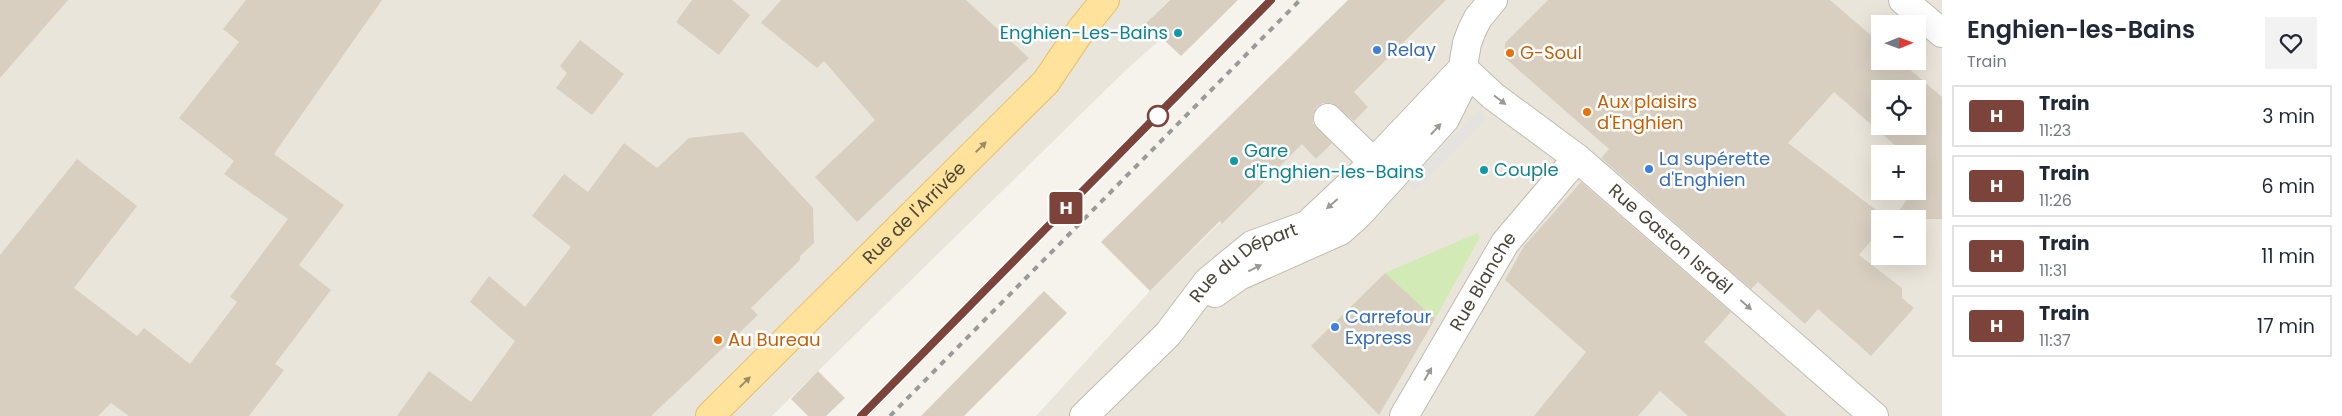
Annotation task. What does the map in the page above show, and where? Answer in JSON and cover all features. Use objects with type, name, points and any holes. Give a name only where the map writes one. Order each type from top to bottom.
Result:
[{"type":"main road","name":"Rue de l'Arrivée","points":[[710,416],[1046,82],[1080,30],[1106,0]]},
{"type":"street","points":[[1463,68],[1472,30],[1478,18],[1494,0]]},
{"type":"street","points":[[1904,0],[1942,33]]},
{"type":"street","name":"Rue Gaston Israël","points":[[1463,68],[1493,96],[1577,158],[1874,416]]},
{"type":"street","name":"Rue du Départ","points":[[1084,416],[1168,334],[1185,314],[1240,276],[1340,231],[1359,214],[1445,119],[1459,91],[1463,68]]},
{"type":"street","points":[[1328,118],[1368,157]]},
{"type":"street","name":"Rue Blanche","points":[[1404,416],[1505,243],[1577,158]]},
{"type":"shaded area","points":[[0,0],[1169,0],[1144,25],[1160,40],[1126,70],[772,416],[0,416]]},
{"type":"shaded area","points":[[1442,0],[1942,0],[1942,416],[1036,416],[1150,291],[1436,10]]},
{"type":"shaded area","points":[[1479,110],[1486,118],[1415,191],[1406,182]]},
{"type":"green space","points":[[1477,233],[1480,237],[1435,319],[1385,273]]},
{"type":"building","points":[[0,0],[68,0],[0,78]]},
{"type":"building","points":[[246,0],[382,0],[274,154],[344,205],[299,265],[331,290],[275,364],[284,370],[249,416],[129,416],[111,403],[98,416],[0,416],[0,255],[77,159],[137,206],[74,288],[137,336],[144,328],[190,364],[237,302],[230,297],[288,219],[224,174],[234,161],[179,118],[239,42],[223,29]]},
{"type":"building","points":[[692,0],[732,0],[750,15],[719,55],[676,22]]},
{"type":"building","points":[[781,0],[966,0],[1029,58],[857,222],[815,177],[875,120],[824,61],[817,68],[761,23]]},
{"type":"building","name":"Enghien-Les-Bains","points":[[1170,0],[1238,0],[1181,56],[1146,23]]},
{"type":"building","name":"Gare d'Enghien-les-Bains","points":[[1348,0],[1446,0],[1354,92],[1368,107],[1354,121],[1332,103],[1323,103],[1317,107],[1313,115],[1313,123],[1332,143],[1316,159],[1302,144],[1222,224],[1220,221],[1150,291],[1101,242]]},
{"type":"building","points":[[1548,0],[1830,0],[1871,35],[1871,70],[1910,70],[1922,80],[1871,80],[1871,124],[1834,92],[1788,143],[1876,210],[1871,210],[1871,241],[1859,255],[1902,288],[1902,298],[1914,308],[1871,356],[1818,309],[1805,324],[1758,282],[1751,289],[1601,158],[1609,149],[1505,58],[1505,43]]},
{"type":"building","points":[[580,40],[624,74],[592,115],[556,88],[567,73],[560,66]]},
{"type":"building","points":[[1926,83],[1942,97],[1942,219],[1926,219],[1926,210],[1899,210],[1907,200],[1926,200],[1926,145],[1895,145],[1883,135],[1926,135]]},
{"type":"building","points":[[743,132],[813,208],[814,243],[800,256],[800,260],[751,308],[758,315],[651,416],[397,416],[429,371],[471,402],[515,341],[470,302],[489,276],[525,307],[571,247],[532,216],[564,174],[588,192],[624,143],[657,168],[689,138]]},
{"type":"building","points":[[1581,182],[1731,312],[1704,342],[1787,416],[1688,416],[1660,391],[1638,416],[1534,416],[1586,352],[1505,280],[1524,246]]},
{"type":"building","points":[[1385,273],[1435,319],[1379,415],[1311,346]]},
{"type":"building","points":[[1044,291],[1067,313],[964,416],[921,416]]},
{"type":"building","points":[[818,371],[845,398],[826,416],[808,416],[791,399]]},
{"type":"railway","points":[[862,416],[1271,0]]},
{"type":"railway","points":[[890,416],[1300,0]]},
{"type":"train","name":"H","points":[[861,416],[1271,0]]},
{"type":"place","name":"Enghien-Les-Bains","points":[[1178,33]]},
{"type":"place","name":"Relay","points":[[1377,50]]},
{"type":"place","name":"G-Soul","points":[[1510,53]]},
{"type":"place","name":"Aux plaisirs d'Enghien","points":[[1587,112]]},
{"type":"place","name":"Gare d'Enghien-les-Bains","points":[[1234,161]]},
{"type":"place","name":"La supérette d'Enghien","points":[[1649,169]]},
{"type":"place","name":"Couple","points":[[1484,170]]},
{"type":"place","name":"Carrefour Express","points":[[1335,327]]},
{"type":"place","name":"Au Bureau","points":[[718,340]]}]
